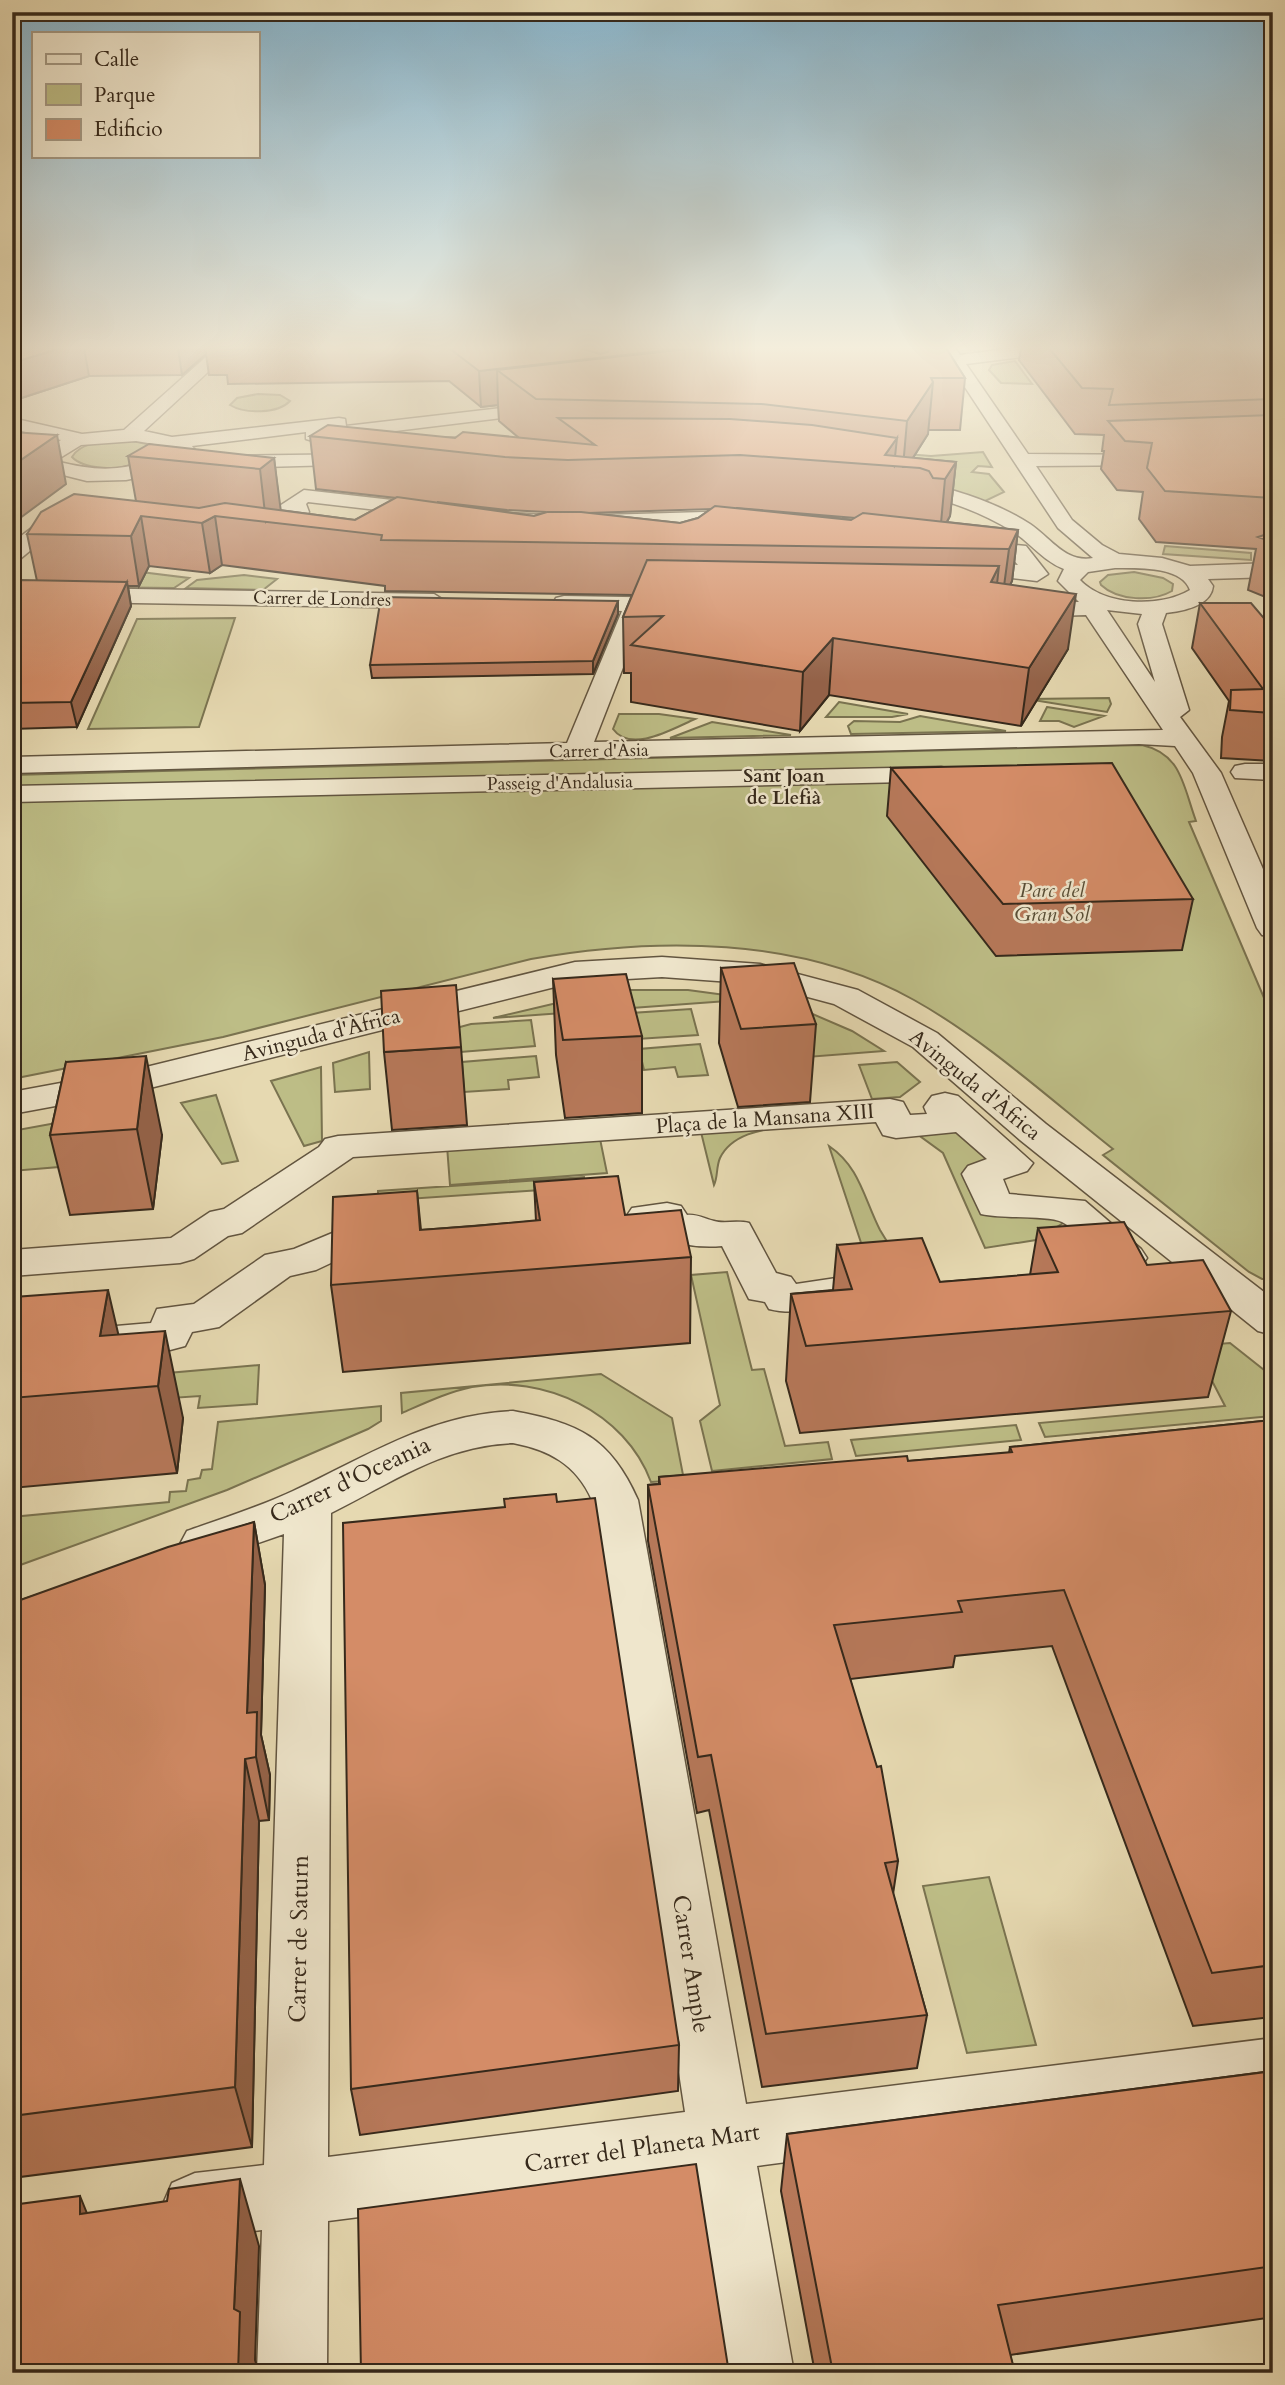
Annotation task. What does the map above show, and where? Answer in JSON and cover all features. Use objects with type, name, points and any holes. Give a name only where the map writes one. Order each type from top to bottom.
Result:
[{"type":"street","points":[[12,470],[51,459]]},
{"type":"street","points":[[157,468],[176,459]]},
{"type":"street","points":[[12,461],[49,462],[68,472],[110,475],[239,459]]},
{"type":"street","points":[[284,459],[383,460]]},
{"type":"street","points":[[1020,460],[1076,459]]},
{"type":"street","points":[[1020,460],[1065,524],[1094,550],[1115,561]]},
{"type":"street","points":[[12,554],[110,475]]},
{"type":"street","points":[[883,479],[937,492],[995,513],[1030,534],[1062,563],[1082,567]]},
{"type":"street","points":[[304,496],[537,521],[738,517],[790,519],[915,531],[911,540],[1018,551],[1037,574],[853,553],[848,560],[711,546],[701,548],[687,563],[680,564],[571,552],[549,551],[536,556],[397,537],[360,560],[232,544],[206,549],[84,534],[108,515],[271,533],[299,512],[298,508],[288,507],[304,496]]},
{"type":"street","points":[[1273,570],[1186,573],[1154,564],[1115,561],[1082,567],[1074,571],[1069,581],[1091,602],[1109,635],[1207,773],[1273,928]]},
{"type":"street","points":[[995,610],[1091,602],[1156,607],[1182,604],[1201,593],[1202,586],[1186,573]]},
{"type":"street","name":"Carrer de Londres","points":[[12,594],[457,601]]},
{"type":"street","points":[[540,602],[706,605]]},
{"type":"street","points":[[577,751],[636,604]]},
{"type":"street","points":[[1182,604],[1208,612]]},
{"type":"street","points":[[1156,607],[1150,624],[1185,739]]},
{"type":"street","name":"Carrer d'Àsia","points":[[12,765],[1139,736],[1185,739]]},
{"type":"street","points":[[1245,772],[1273,772]]},
{"type":"street","name":"Passeig d'Andalusia","points":[[12,794],[971,774]]},
{"type":"street","name":"Avinguda d'Àfrica","points":[[12,1103],[142,1079],[575,972],[663,967],[760,974],[846,997],[925,1040],[1033,1132],[1273,1321]]},
{"type":"street","name":"Plaça de la Mansana XIII","points":[[12,1263],[180,1250],[299,1178],[339,1151],[338,1147],[890,1110],[896,1127],[949,1123],[942,1107],[946,1104],[1014,1163],[981,1174],[995,1205],[1071,1210],[1149,1276],[1097,1280]]},
{"type":"street","points":[[613,1220],[667,1215],[670,1229],[697,1227],[699,1235],[735,1232],[764,1289],[777,1286],[784,1299],[853,1289],[857,1301],[880,1299]]},
{"type":"street","points":[[12,1350],[170,1336],[172,1319],[204,1317],[279,1264],[302,1261],[342,1242],[424,1236]]},
{"type":"street","name":"Carrer d'Oceania","points":[[166,1558],[308,1505],[429,1441],[472,1429],[522,1426],[555,1436],[581,1450],[607,1480],[615,1500],[623,1556]]},
{"type":"street","name":"Carrer de Saturn","points":[[292,2373],[308,1505]]},
{"type":"street","name":"Carrer Ample","points":[[623,1556],[759,2373]]},
{"type":"street","name":"Carrer del Planeta Mart","points":[[147,2212],[1273,2068]]},
{"type":"green space","points":[[75,459],[140,459],[119,468],[101,468]]},
{"type":"green space","points":[[755,459],[987,459],[992,467],[978,466],[972,472],[989,474],[1004,492],[981,503]]},
{"type":"green space","points":[[1165,546],[1251,553],[1251,560],[1163,554]]},
{"type":"green space","points":[[52,561],[189,578],[174,588],[88,587]]},
{"type":"green space","points":[[1134,572],[1163,578],[1173,584],[1172,591],[1155,597],[1136,598],[1117,594],[1101,585],[1100,582],[1108,575]]},
{"type":"green space","points":[[244,575],[277,579],[263,590],[186,588],[197,580]]},
{"type":"green space","points":[[235,618],[199,727],[88,729],[137,619]]},
{"type":"green space","points":[[1109,698],[1111,704],[1107,712],[1027,699]]},
{"type":"green space","points":[[839,702],[908,714],[892,717],[826,717]]},
{"type":"green space","points":[[1047,707],[1104,716],[1074,727],[1059,721],[1040,721]]},
{"type":"green space","points":[[619,714],[659,714],[695,719],[653,737],[630,739],[613,729]]},
{"type":"green space","points":[[920,716],[1006,731],[851,734],[848,726],[854,721],[900,722]]},
{"type":"green space","points":[[712,722],[791,735],[670,738]]},
{"type":"green space","name":"Parc del Gran Sol","points":[[1142,745],[1165,756],[1179,773],[1196,821],[1189,822],[1273,1019],[1273,1279],[1262,1279],[1249,1272],[1103,1155],[1113,1149],[966,1033],[914,1000],[870,979],[824,964],[775,953],[677,945],[627,947],[531,959],[223,1037],[12,1079],[12,775]]},
{"type":"green space","points":[[630,990],[688,990],[755,999],[493,1018],[578,998]]},
{"type":"green space","points":[[691,1009],[698,1035],[637,1039],[631,1013]]},
{"type":"green space","points":[[801,1009],[852,1031],[884,1051],[807,1057]]},
{"type":"green space","points":[[531,1020],[535,1046],[386,1058],[386,1047],[471,1024]]},
{"type":"green space","points":[[700,1044],[708,1075],[678,1077],[675,1067],[644,1070],[639,1049]]},
{"type":"green space","points":[[369,1052],[370,1089],[335,1092],[333,1063]]},
{"type":"green space","points":[[536,1056],[539,1077],[508,1080],[509,1089],[464,1092],[462,1062]]},
{"type":"green space","points":[[897,1062],[920,1082],[900,1097],[872,1099],[859,1065]]},
{"type":"green space","points":[[321,1067],[322,1141],[304,1146],[271,1081]]},
{"type":"green space","points":[[216,1095],[238,1161],[222,1164],[181,1103]]},
{"type":"green space","points":[[783,1117],[785,1128],[748,1134],[725,1150],[720,1158],[714,1185],[699,1124]]},
{"type":"green space","points":[[67,1121],[59,1167],[12,1171],[12,1131]]},
{"type":"green space","points":[[948,1123],[1014,1163],[981,1175],[995,1205],[1076,1215],[1036,1240],[985,1248],[943,1153],[906,1126]]},
{"type":"green space","points":[[599,1134],[607,1173],[450,1185],[447,1146]]},
{"type":"green space","points":[[829,1146],[855,1174],[880,1230],[905,1267],[875,1285]]},
{"type":"green space","points":[[584,1177],[585,1187],[378,1201],[378,1191]]},
{"type":"green space","points":[[727,1272],[752,1370],[764,1369],[785,1446],[828,1442],[832,1459],[712,1471],[700,1421],[720,1405],[691,1275]]},
{"type":"green space","points":[[1230,1343],[1273,1377],[1273,1416],[1045,1437],[1039,1423],[1225,1406],[1194,1346]]},
{"type":"green space","points":[[259,1365],[257,1404],[198,1408],[200,1396],[141,1400],[145,1375]]},
{"type":"green space","points":[[601,1374],[672,1418],[684,1480],[651,1482],[639,1457],[622,1436],[602,1418],[579,1403],[553,1393],[499,1384],[472,1387],[402,1413],[401,1393]]},
{"type":"green space","points":[[381,1406],[381,1421],[368,1429],[227,1490],[12,1568],[12,1517],[169,1502],[170,1492],[186,1491],[188,1480],[200,1478],[202,1470],[212,1469],[218,1422]]},
{"type":"green space","points":[[1016,1425],[1021,1440],[856,1456],[851,1440]]},
{"type":"green space","points":[[989,1877],[1036,2045],[967,2053],[923,1886]]},
{"type":"building","points":[[12,459],[22,459],[12,466]]},
{"type":"building","points":[[162,459],[272,459],[260,469]]},
{"type":"building","points":[[800,459],[929,459],[956,462],[945,479],[933,478],[929,471],[920,468]]},
{"type":"building","points":[[1149,459],[1273,459],[1273,498],[1165,491],[1147,468]]},
{"type":"building","points":[[74,494],[199,508],[225,503],[355,520],[397,497],[534,516],[547,512],[581,512],[680,523],[698,518],[715,506],[851,520],[863,513],[1018,530],[1009,549],[381,540],[382,535],[215,516],[202,523],[141,516],[131,536],[27,534],[41,512]]},
{"type":"building","points":[[1273,532],[1273,542],[1258,537]]},
{"type":"building","points":[[647,560],[999,566],[991,582],[1076,594],[1029,668],[833,638],[803,672],[631,645],[663,616],[623,617]]},
{"type":"building","points":[[21,580],[127,582],[71,702],[12,703],[12,596]]},
{"type":"building","points":[[381,597],[618,601],[593,661],[370,665]]},
{"type":"building","points":[[1200,603],[1251,603],[1273,629],[1273,713],[1230,710],[1231,690],[1263,689]]},
{"type":"building","points":[[1112,763],[1193,899],[1003,904],[891,768]]},
{"type":"building","points":[[794,963],[816,1024],[741,1029],[721,968]]},
{"type":"building","points":[[626,974],[642,1036],[563,1040],[553,979]]},
{"type":"building","points":[[456,985],[461,1047],[384,1052],[381,991]]},
{"type":"building","points":[[146,1056],[137,1129],[50,1135],[66,1062]]},
{"type":"building","points":[[618,1176],[625,1215],[681,1210],[691,1257],[331,1285],[333,1197],[417,1191],[420,1230],[475,1226],[540,1220],[534,1182]]},
{"type":"building","points":[[1124,1222],[1147,1265],[1203,1260],[1231,1311],[806,1346],[791,1294],[852,1289],[837,1245],[922,1238],[940,1282],[1058,1272],[1038,1228]]},
{"type":"building","points":[[108,1290],[100,1336],[165,1331],[158,1386],[12,1398],[14,1297]]},
{"type":"building","points":[[1273,1420],[1273,1965],[1212,1973],[1064,1590],[958,1601],[962,1612],[834,1625],[877,1767],[881,1766],[898,1861],[885,1863],[927,2015],[766,2034],[711,1755],[698,1757],[648,1485],[660,1484],[659,1477],[907,1456],[908,1461],[1012,1452],[1010,1447]]},
{"type":"building","points":[[556,1494],[557,1502],[595,1498],[679,2045],[351,2089],[343,1523],[505,1507],[504,1499]]},
{"type":"building","points":[[254,1522],[247,1713],[257,1712],[256,1757],[245,1759],[235,2087],[12,2116],[12,1603],[168,1547]]},
{"type":"building","points":[[1273,2071],[1273,2266],[998,2305],[1015,2373],[833,2373],[787,2134]]},
{"type":"building","points":[[696,2164],[729,2373],[361,2373],[358,2209]]},
{"type":"building","points":[[240,2179],[234,2309],[240,2312],[238,2373],[12,2373],[12,2205],[80,2196],[80,2214],[167,2201],[169,2189]]},
{"type":"district","name":"Sant Joan de Llefià","points":[[784,787]]}]
